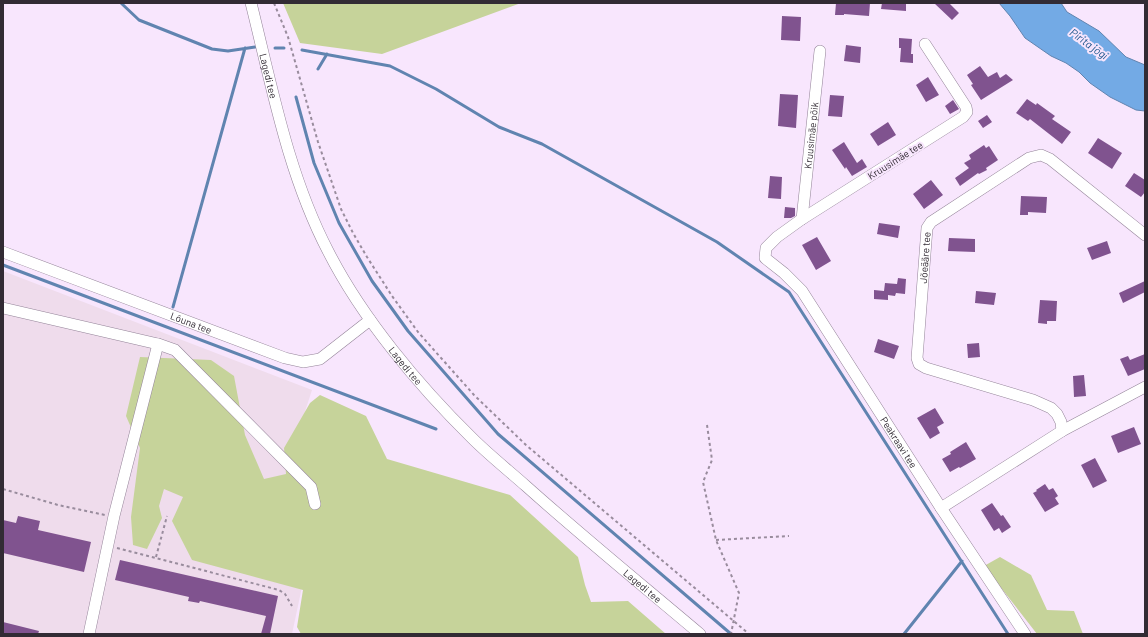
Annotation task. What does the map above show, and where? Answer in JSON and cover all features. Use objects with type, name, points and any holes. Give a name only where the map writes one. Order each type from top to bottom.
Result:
[{"type":"street","name":"Lagedi tee","points":[[251,3],[287,147],[299,183],[328,252],[370,320],[408,368],[473,439],[553,510],[700,634]]},
{"type":"street","name":"Kruusimäe tee","points":[[765,258],[766,248],[777,237],[802,219],[963,117],[967,112],[966,107],[925,44]]},
{"type":"street","name":"Kruusimäe põik","points":[[802,219],[820,51]]},
{"type":"street","name":"Jõeääre tee","points":[[1062,432],[1061,422],[1057,414],[1051,408],[1033,400],[926,368],[919,364],[916,358],[927,228],[931,222],[1029,158],[1040,155],[1050,159],[1145,235]]},
{"type":"street","name":"Lõuna tee","points":[[3,252],[270,353],[303,362],[320,359],[370,320]]},
{"type":"street","name":"Peakraavi tee","points":[[765,258],[784,273],[802,291],[941,508],[1025,634]]},
{"type":"street","points":[[3,308],[158,344],[175,350],[311,487],[315,504]]},
{"type":"street","points":[[89,634],[114,517],[158,344]]},
{"type":"street","points":[[941,508],[1062,432],[1145,387]]},
{"type":"path","points":[[274,3],[288,37],[318,142],[341,209],[352,233],[367,257],[392,296],[418,332],[474,395],[526,445],[749,634]]},
{"type":"path","points":[[707,425],[712,460],[703,482],[716,540],[739,593],[731,634]]},
{"type":"path","points":[[3,489],[58,505],[114,517]]},
{"type":"path","points":[[155,558],[167,516]]},
{"type":"path","points":[[716,540],[789,536]]},
{"type":"path","points":[[108,545],[279,590],[285,594],[292,606]]},
{"type":"shaded area","points":[[3,271],[312,390],[290,457],[324,483],[292,634],[3,634]]},
{"type":"green space","points":[[283,3],[521,3],[382,54],[300,43]]},
{"type":"green space","points":[[140,357],[211,360],[234,376],[245,435],[264,479],[286,474],[284,448],[310,403],[320,395],[366,416],[387,459],[510,495],[578,557],[591,602],[628,601],[666,634],[301,634],[297,627],[303,590],[192,560],[172,521],[183,497],[164,489],[159,506],[162,518],[147,549],[133,545],[131,517],[140,448],[126,416]]},
{"type":"green space","points":[[1000,557],[1031,575],[1047,610],[1074,611],[1083,634],[1037,634],[984,566]]},
{"type":"water","name":"Pirita jõgi","points":[[999,3],[1061,3],[1067,12],[1099,31],[1126,57],[1145,65],[1145,111],[1136,110],[1110,97],[1090,83],[1079,72],[1066,63],[1051,56],[1025,38]]},
{"type":"building","points":[[836,3],[870,3],[869,16],[844,14],[835,15]]},
{"type":"building","points":[[882,3],[906,3],[906,11],[881,9]]},
{"type":"building","points":[[934,3],[949,3],[959,13],[952,20]]},
{"type":"building","points":[[782,16],[801,17],[800,41],[781,40]]},
{"type":"building","points":[[899,38],[912,39],[911,54],[913,54],[913,63],[900,62],[901,48],[899,48]]},
{"type":"building","points":[[846,45],[861,47],[860,63],[844,61]]},
{"type":"building","points":[[980,66],[988,77],[997,72],[1000,78],[1006,74],[1013,80],[981,100],[971,85],[973,84],[967,75]]},
{"type":"building","points":[[928,77],[939,95],[926,102],[916,85]]},
{"type":"building","points":[[780,94],[798,95],[796,128],[778,126]]},
{"type":"building","points":[[830,95],[844,96],[842,117],[828,116]]},
{"type":"building","points":[[1027,99],[1036,105],[1037,103],[1055,116],[1052,119],[1071,132],[1062,144],[1030,119],[1028,121],[1016,113]]},
{"type":"building","points":[[953,100],[959,109],[950,114],[945,106]]},
{"type":"building","points":[[987,115],[992,122],[983,128],[978,121]]},
{"type":"building","points":[[888,122],[896,135],[878,146],[870,134]]},
{"type":"building","points":[[1098,138],[1122,153],[1112,169],[1088,153]]},
{"type":"building","points":[[844,142],[857,163],[862,159],[867,167],[852,176],[846,167],[845,169],[832,150]]},
{"type":"building","points":[[984,145],[986,148],[989,146],[998,160],[986,168],[987,170],[979,174],[978,173],[960,186],[955,178],[969,168],[964,163],[971,159],[969,155]]},
{"type":"building","points":[[1134,173],[1145,180],[1145,192],[1141,197],[1125,186]]},
{"type":"building","points":[[770,176],[782,177],[781,199],[768,198]]},
{"type":"building","points":[[931,180],[943,195],[924,209],[913,194]]},
{"type":"building","points":[[1021,196],[1047,197],[1046,213],[1028,212],[1028,215],[1020,215]]},
{"type":"building","points":[[785,207],[795,208],[795,216],[791,218],[784,218]]},
{"type":"building","points":[[879,223],[900,226],[898,238],[877,234]]},
{"type":"building","points":[[817,237],[831,261],[816,270],[802,245]]},
{"type":"building","points":[[949,238],[975,239],[975,252],[948,251]]},
{"type":"building","points":[[1107,241],[1111,253],[1092,260],[1087,248]]},
{"type":"building","points":[[898,278],[906,279],[905,294],[896,293],[895,296],[888,295],[888,300],[874,299],[874,290],[884,291],[885,283],[897,284]]},
{"type":"building","points":[[1145,281],[1145,292],[1123,303],[1119,293]]},
{"type":"building","points":[[976,291],[996,293],[994,305],[975,303]]},
{"type":"building","points":[[1040,300],[1057,301],[1056,321],[1047,321],[1047,324],[1038,323]]},
{"type":"building","points":[[878,339],[899,346],[894,359],[874,352]]},
{"type":"building","points":[[979,343],[980,357],[968,358],[967,344]]},
{"type":"building","points":[[1145,354],[1145,369],[1128,376],[1120,359],[1128,356],[1130,360]]},
{"type":"building","points":[[1084,375],[1086,396],[1074,397],[1073,376]]},
{"type":"building","points":[[935,408],[944,423],[937,427],[940,433],[930,439],[917,418]]},
{"type":"building","points":[[1134,427],[1141,444],[1118,453],[1111,436]]},
{"type":"building","points":[[966,442],[976,459],[950,472],[942,459]]},
{"type":"building","points":[[1095,458],[1107,481],[1093,488],[1081,465]]},
{"type":"building","points":[[1045,484],[1049,490],[1053,488],[1058,496],[1055,498],[1059,504],[1045,512],[1033,493]]},
{"type":"building","points":[[992,503],[1011,527],[1002,533],[999,528],[994,531],[981,510]]},
{"type":"building","points":[[18,516],[40,521],[38,530],[91,542],[84,572],[3,553],[3,520],[16,523]]},
{"type":"building","points":[[120,560],[278,596],[270,634],[261,634],[266,616],[200,601],[199,603],[188,601],[189,597],[115,580]]},
{"type":"building","points":[[3,622],[39,631],[38,634],[3,634]]},
{"type":"waterway","points":[[121,3],[139,20],[212,49],[228,51],[255,47]]},
{"type":"waterway","points":[[173,307],[245,48]]},
{"type":"waterway","points":[[275,48],[284,48]]},
{"type":"waterway","points":[[302,50],[390,66],[436,89],[499,127],[542,144],[717,242],[789,292],[1008,634]]},
{"type":"waterway","points":[[318,69],[327,54]]},
{"type":"waterway","points":[[296,97],[314,163],[339,223],[372,281],[408,331],[498,434],[731,634]]},
{"type":"waterway","points":[[3,265],[436,429]]},
{"type":"waterway","points":[[904,634],[962,561]]}]
